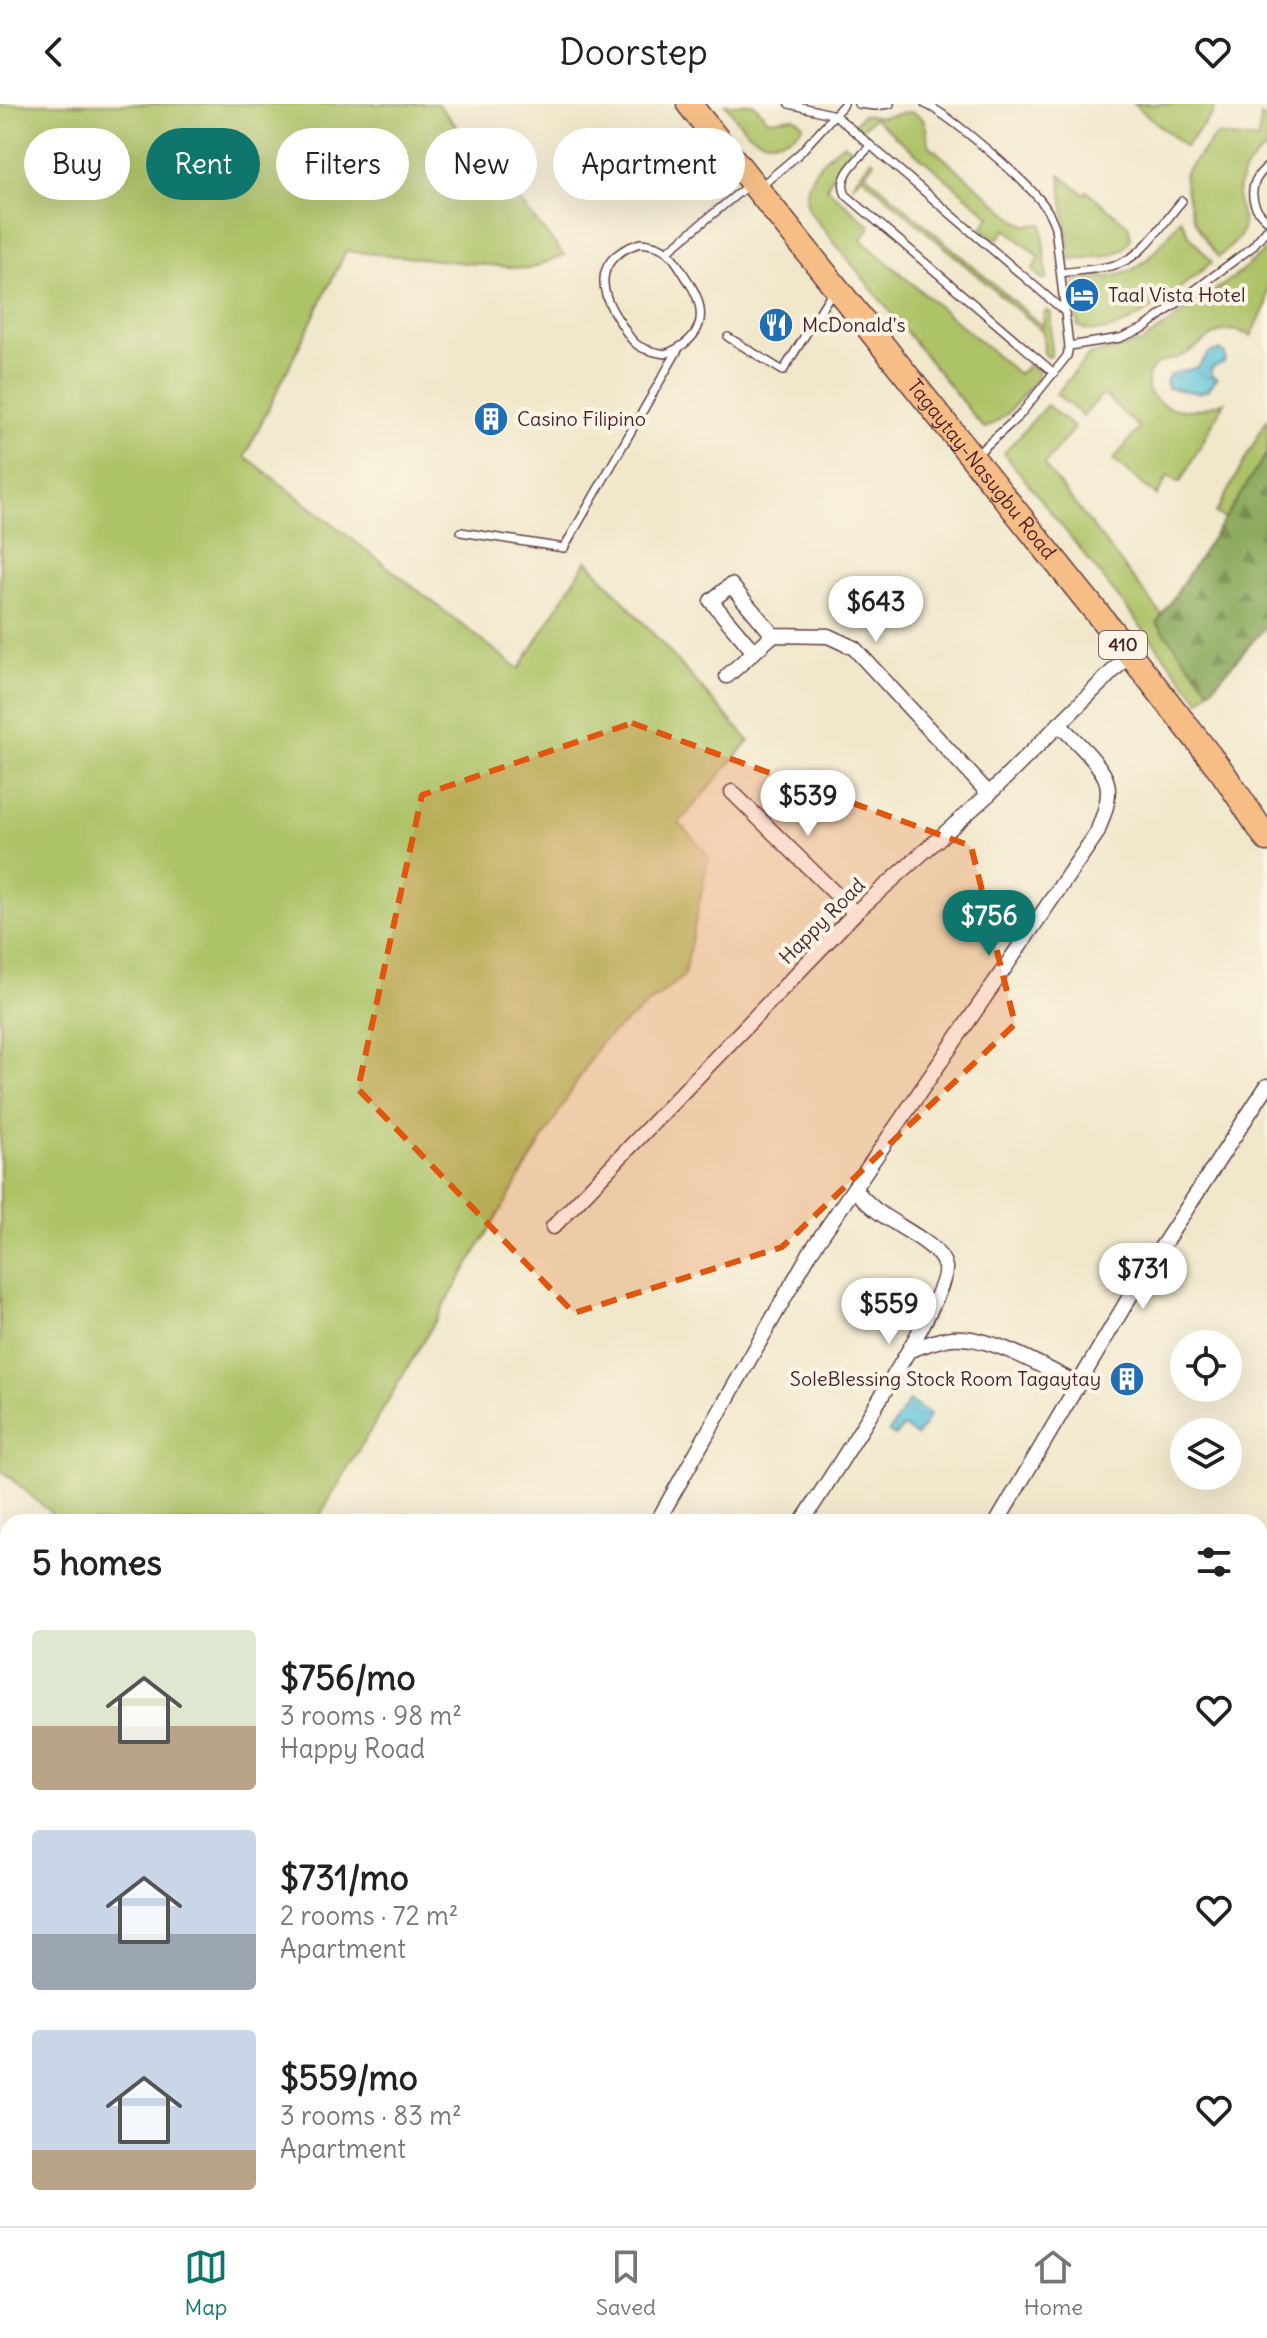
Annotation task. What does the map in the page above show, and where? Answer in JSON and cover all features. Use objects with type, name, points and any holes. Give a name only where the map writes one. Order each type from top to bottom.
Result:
[{"type":"main road","name":"Tagaytay-Nasugbu Road","points":[[689,104],[1130,654],[1223,773],[1267,839]]},
{"type":"street","points":[[754,652],[711,601],[731,585],[773,635]]},
{"type":"street","points":[[727,676],[773,635],[828,636],[854,648],[989,794]]},
{"type":"street","name":"Happy Road","points":[[553,1227],[855,913],[989,794],[1130,654]]},
{"type":"street","points":[[662,1514],[811,1251],[1097,833],[1107,804],[1107,781],[1059,724]]},
{"type":"street","points":[[732,792],[855,913]]},
{"type":"street","points":[[1002,1514],[1136,1286],[1267,1086]]},
{"type":"street","points":[[807,1514],[910,1350],[945,1281],[945,1266],[936,1250],[875,1210],[854,1189]]},
{"type":"street","points":[[910,1350],[950,1338],[968,1338],[1038,1364],[1077,1384]]},
{"type":"lane","points":[[789,104],[835,115],[1064,311]]},
{"type":"lane","points":[[669,250],[755,185],[785,167],[844,104]]},
{"type":"lane","points":[[858,104],[890,104]]},
{"type":"lane","points":[[925,104],[944,115],[1039,199],[1055,227],[1061,273],[1069,346],[1064,362],[1019,416],[971,458]]},
{"type":"lane","points":[[870,146],[844,177],[842,186],[846,195],[1054,373]]},
{"type":"lane","points":[[1267,167],[1258,175],[1252,193],[1257,211],[1267,220]]},
{"type":"lane","points":[[1061,273],[1127,260],[1182,201]]},
{"type":"lane","points":[[1069,346],[1120,338],[1144,328],[1251,248],[1267,229]]},
{"type":"lane","points":[[640,243],[669,250],[698,295],[701,310],[699,326],[691,339],[665,354],[635,343],[604,294],[604,275],[610,260],[624,248],[640,243]]},
{"type":"lane","points":[[728,337],[783,371],[835,286]]},
{"type":"lane","points":[[461,532],[564,548],[679,348]]},
{"type":"highlighted area","points":[[632,723],[971,846],[1015,1024],[782,1247],[574,1313],[358,1089],[422,795]]},
{"type":"green space","points":[[0,104],[438,104],[458,128],[425,128],[425,200],[518,200],[564,255],[529,269],[346,251],[245,456],[519,669],[587,560],[749,741],[679,823],[709,856],[684,976],[600,1043],[321,1514],[53,1514],[0,1469]]},
{"type":"green space","points":[[725,104],[754,104],[768,120],[795,117],[803,124],[795,134],[770,141],[761,140],[741,125]]},
{"type":"green space","points":[[1134,104],[1214,104],[1213,113],[1185,147]]},
{"type":"green space","points":[[909,112],[924,121],[930,146],[1017,221],[1026,225],[1042,224],[1047,279],[1042,279],[1032,270],[1040,258],[1006,229],[999,238],[993,239],[982,228],[990,216],[874,118],[860,130],[854,124],[862,115],[881,117]]},
{"type":"green space","points":[[1261,116],[1267,121],[1267,149],[1254,158],[1241,179],[1238,203],[1243,222],[1241,234],[1218,257],[1194,218],[1184,174],[1216,135],[1258,140]]},
{"type":"green space","points":[[843,144],[853,149],[852,153],[827,188],[869,225],[861,240],[1018,374],[1029,365],[1038,371],[1038,377],[1007,414],[990,426],[985,428],[981,425],[809,211],[806,201],[809,182],[820,164]]},
{"type":"green space","points":[[871,159],[874,162],[865,173],[1043,327],[1044,313],[1047,310],[1051,313],[1051,356],[1044,353],[1043,332],[862,176],[851,186]]},
{"type":"green space","points":[[1060,174],[1084,194],[1087,191],[1128,225],[1131,237],[1127,245],[1114,254],[1070,260]]},
{"type":"green space","points":[[1181,219],[1189,235],[1212,262],[1167,298],[1129,322],[1093,331],[1078,326],[1073,280],[1113,276],[1137,267],[1154,253]]},
{"type":"green space","points":[[1267,249],[1267,304],[1251,336],[1239,331],[1220,332],[1187,353],[1159,363],[1150,372],[1148,391],[1164,405],[1194,410],[1225,401],[1180,483],[1168,476],[1157,496],[1113,460],[1140,428],[1103,394],[1083,416],[1056,394],[1089,355],[1141,343],[1234,277]]},
{"type":"green space","points":[[1047,405],[1074,428],[1044,465],[1162,615],[1157,623],[1210,690],[1200,701],[1004,453]]},
{"type":"green space","points":[[1267,419],[1267,453],[1225,519],[1216,513]]},
{"type":"green space","points":[[1267,453],[1267,625],[1210,690],[1157,623]]},
{"type":"water","points":[[1219,350],[1224,353],[1225,360],[1211,369],[1211,375],[1217,379],[1208,390],[1199,393],[1168,388],[1166,381],[1170,374],[1198,367],[1210,352]]},
{"type":"water","points":[[909,1401],[930,1415],[917,1436],[903,1427],[895,1436],[889,1432]]},
{"type":"place","name":"Taal Vista Hotel","points":[[1082,295]]},
{"type":"place","name":"McDonald's","points":[[776,325]]},
{"type":"place","name":"Casino Filipino","points":[[491,419]]},
{"type":"place","name":"SoleBlessing Stock Room Tagaytay","points":[[1127,1379]]}]
